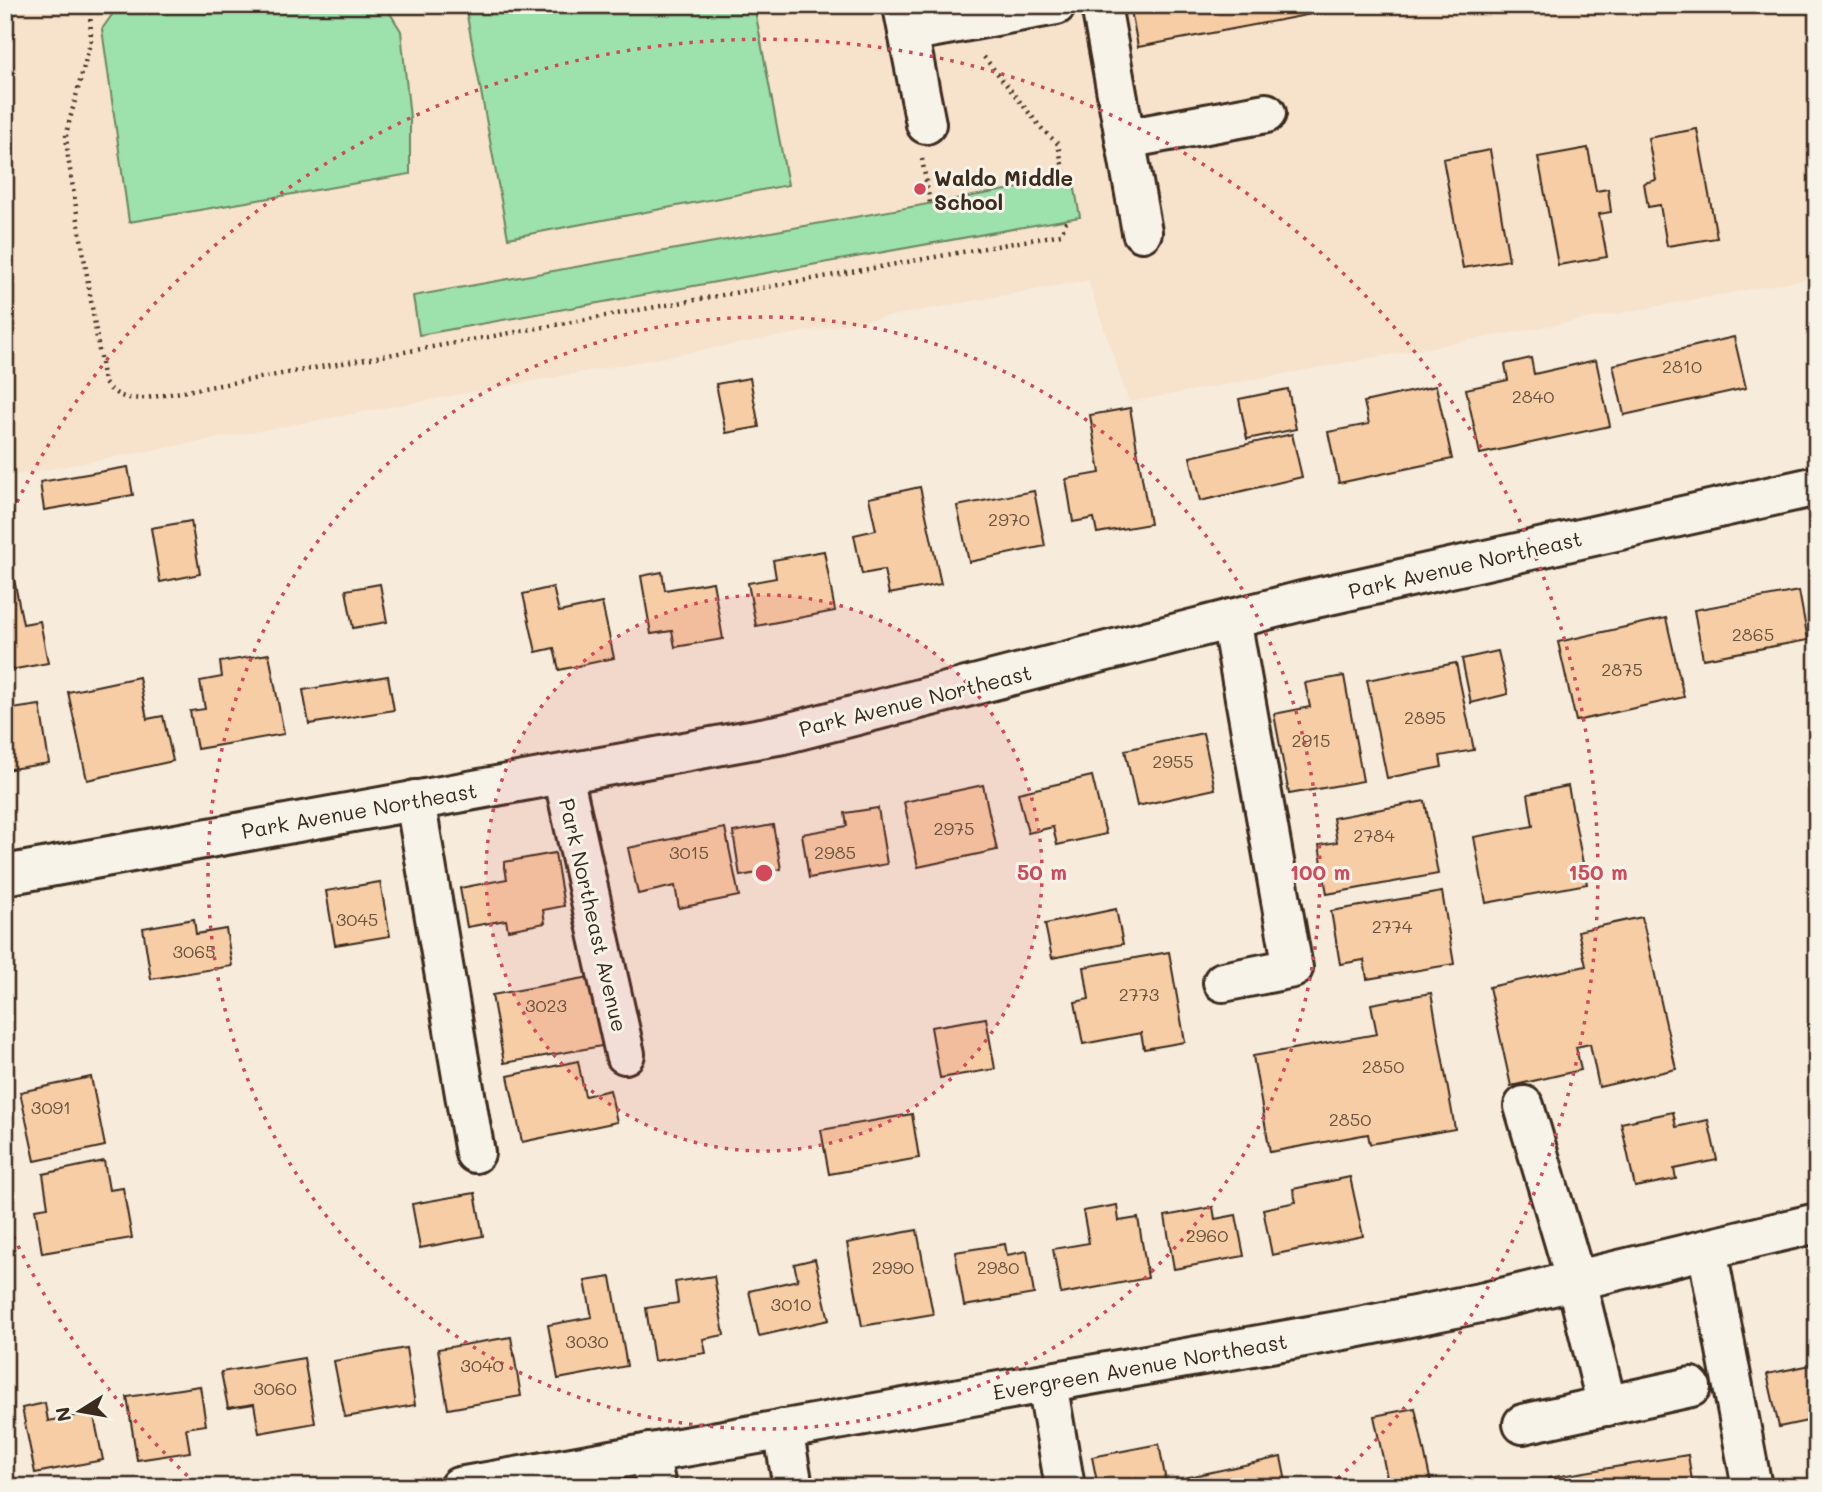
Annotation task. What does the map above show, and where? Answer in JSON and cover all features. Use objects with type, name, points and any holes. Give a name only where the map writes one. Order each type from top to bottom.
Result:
[{"type":"street","points":[[926,124],[906,18],[969,21],[1056,5]]},
{"type":"street","points":[[1101,5],[1142,232]]},
{"type":"street","points":[[1125,139],[1266,113]]},
{"type":"street","name":"Park Avenue Northeast","points":[[5,875],[783,734],[1367,586],[1817,486]]},
{"type":"street","points":[[1223,982],[1293,968],[1231,620]]},
{"type":"street","name":"Park Northeast Avenue","points":[[563,775],[625,1054]]},
{"type":"street","points":[[415,800],[475,1153]]},
{"type":"street","points":[[1524,1106],[1576,1280],[1607,1406]]},
{"type":"street","name":"Evergreen Avenue Northeast","points":[[459,1487],[653,1470],[783,1429],[1485,1302],[1817,1223]]},
{"type":"street","points":[[1707,1249],[1752,1487]]},
{"type":"street","points":[[1047,1383],[1065,1487]]},
{"type":"street","points":[[1523,1424],[1691,1387]]},
{"type":"street","points":[[783,1429],[793,1487]]},
{"type":"path","points":[[90,5],[91,40],[66,134],[104,382],[112,392],[125,397],[153,397],[1041,239],[1061,234],[1067,219]]},
{"type":"path","points":[[969,21],[985,58],[1043,130],[1058,144],[1065,179]]},
{"type":"shaded area","name":"Waldo Middle School","points":[[5,5],[1817,5],[1817,277],[1129,402],[1088,280],[5,477]]},
{"type":"green space","points":[[119,5],[385,5],[401,31],[410,118],[410,174],[129,222],[102,29]]},
{"type":"green space","points":[[465,5],[754,5],[788,185],[508,238]]},
{"type":"green space","points":[[1073,178],[1080,217],[419,335],[413,296]]},
{"type":"building","points":[[1130,5],[1359,5],[1138,47]]},
{"type":"building","points":[[1697,129],[1717,238],[1667,246],[1660,205],[1648,207],[1644,183],[1656,180],[1648,138]]},
{"type":"building","points":[[1588,148],[1596,191],[1608,189],[1611,212],[1599,214],[1607,257],[1558,265],[1538,157]]},
{"type":"building","points":[[1490,150],[1509,260],[1463,268],[1443,159]]},
{"type":"building","points":[[1734,337],[1746,388],[1624,415],[1613,365]]},
{"type":"building","points":[[1531,358],[1534,374],[1596,360],[1610,426],[1480,454],[1466,389],[1508,380],[1505,364]]},
{"type":"building","points":[[750,378],[759,427],[726,433],[716,384]]},
{"type":"building","points":[[1436,386],[1452,459],[1339,483],[1328,432],[1369,424],[1364,402]]},
{"type":"building","points":[[1288,389],[1296,429],[1247,439],[1239,399]]},
{"type":"building","points":[[1130,408],[1150,524],[1097,533],[1094,518],[1073,522],[1066,479],[1100,473],[1090,415]]},
{"type":"building","points":[[1292,434],[1302,477],[1200,501],[1190,457]]},
{"type":"building","points":[[128,467],[133,495],[44,510],[40,482]]},
{"type":"building","points":[[920,487],[941,584],[889,594],[884,570],[862,574],[854,535],[876,530],[869,498]]},
{"type":"building","points":[[1034,491],[1045,546],[969,562],[957,506]]},
{"type":"building","points":[[191,521],[200,574],[160,582],[151,528]]},
{"type":"building","points":[[824,551],[835,611],[756,626],[748,583],[776,578],[773,560]]},
{"type":"building","points":[[662,572],[665,590],[713,582],[723,639],[675,647],[672,631],[651,634],[641,576]]},
{"type":"building","points":[[14,579],[23,624],[40,621],[48,663],[5,671],[5,580]]},
{"type":"building","points":[[380,584],[387,622],[353,628],[346,590]]},
{"type":"building","points":[[553,587],[559,612],[602,603],[614,658],[559,670],[554,648],[536,652],[523,594]]},
{"type":"building","points":[[1799,591],[1808,640],[1703,659],[1694,610]]},
{"type":"building","points":[[1666,618],[1684,697],[1576,721],[1558,642]]},
{"type":"building","points":[[1498,651],[1508,694],[1471,703],[1462,659]]},
{"type":"building","points":[[269,654],[284,734],[197,749],[190,711],[205,709],[200,681],[222,677],[220,662]]},
{"type":"building","points":[[1456,663],[1474,750],[1440,756],[1442,767],[1387,778],[1367,680]]},
{"type":"building","points":[[388,676],[394,710],[309,724],[303,690]]},
{"type":"building","points":[[1344,676],[1363,781],[1289,794],[1274,714],[1310,707],[1305,683]]},
{"type":"building","points":[[139,677],[147,719],[163,716],[173,761],[87,780],[68,692]]},
{"type":"building","points":[[40,705],[49,763],[5,770],[5,710]]},
{"type":"building","points":[[1203,733],[1215,789],[1137,806],[1125,750]]},
{"type":"building","points":[[1092,776],[1106,834],[1057,845],[1053,827],[1028,833],[1018,793]]},
{"type":"building","points":[[983,785],[997,850],[918,867],[904,802]]},
{"type":"building","points":[[1568,786],[1587,884],[1486,903],[1474,837],[1533,826],[1528,794]]},
{"type":"building","points":[[1425,801],[1438,874],[1327,894],[1319,845],[1337,842],[1333,818]]},
{"type":"building","points":[[878,808],[887,864],[809,878],[802,834],[847,826],[845,813]]},
{"type":"building","points":[[773,825],[781,869],[740,876],[733,832]]},
{"type":"building","points":[[725,828],[739,896],[679,908],[675,886],[638,894],[628,848]]},
{"type":"building","points":[[555,853],[564,906],[543,910],[545,923],[508,930],[506,920],[467,927],[460,888],[507,879],[504,862]]},
{"type":"building","points":[[380,882],[390,936],[335,945],[326,891]]},
{"type":"building","points":[[1442,892],[1454,964],[1367,979],[1364,960],[1340,964],[1331,911]]},
{"type":"building","points":[[1116,909],[1123,944],[1052,958],[1045,924]]},
{"type":"building","points":[[1642,917],[1676,1069],[1599,1087],[1590,1044],[1576,1047],[1581,1070],[1511,1086],[1489,987],[1586,966],[1578,931]]},
{"type":"building","points":[[194,919],[196,934],[226,929],[232,966],[151,979],[143,928]]},
{"type":"building","points":[[1169,952],[1185,1042],[1144,1049],[1141,1033],[1083,1044],[1075,1002],[1089,999],[1084,967]]},
{"type":"building","points":[[590,977],[602,1046],[504,1063],[492,995]]},
{"type":"building","points":[[1431,993],[1455,1129],[1370,1144],[1368,1134],[1270,1152],[1253,1056],[1377,1034],[1371,1004]]},
{"type":"building","points":[[986,1018],[995,1069],[940,1078],[931,1027]]},
{"type":"building","points":[[578,1061],[585,1096],[610,1090],[617,1122],[522,1142],[508,1076]]},
{"type":"building","points":[[91,1077],[105,1146],[35,1161],[20,1092]]},
{"type":"building","points":[[1673,1112],[1676,1127],[1708,1120],[1717,1160],[1674,1169],[1676,1179],[1635,1187],[1621,1123]]},
{"type":"building","points":[[912,1114],[919,1158],[829,1174],[821,1130]]},
{"type":"building","points":[[104,1161],[109,1190],[123,1188],[132,1238],[42,1253],[35,1209],[48,1207],[43,1174]]},
{"type":"building","points":[[1350,1177],[1363,1236],[1272,1255],[1263,1209],[1296,1202],[1293,1189]]},
{"type":"building","points":[[475,1193],[483,1236],[420,1248],[412,1204]]},
{"type":"building","points":[[1117,1205],[1119,1221],[1138,1218],[1148,1278],[1061,1294],[1053,1249],[1089,1243],[1083,1211]]},
{"type":"building","points":[[1213,1207],[1215,1219],[1236,1215],[1244,1256],[1174,1269],[1165,1216]]},
{"type":"building","points":[[917,1230],[933,1314],[862,1326],[847,1243]]},
{"type":"building","points":[[1005,1244],[1007,1255],[1027,1251],[1034,1294],[964,1306],[955,1252]]},
{"type":"building","points":[[815,1259],[829,1320],[759,1336],[749,1291],[798,1280],[794,1264]]},
{"type":"building","points":[[714,1276],[724,1335],[703,1339],[706,1353],[654,1361],[646,1308],[678,1303],[675,1282]]},
{"type":"building","points":[[611,1277],[627,1366],[558,1379],[548,1325],[592,1317],[585,1281]]},
{"type":"building","points":[[511,1337],[521,1396],[448,1409],[438,1349]]},
{"type":"building","points":[[406,1348],[415,1405],[345,1417],[334,1361]]},
{"type":"building","points":[[304,1358],[315,1423],[259,1433],[254,1404],[228,1408],[221,1372]]},
{"type":"building","points":[[1816,1364],[1817,1419],[1779,1427],[1767,1374]]},
{"type":"building","points":[[200,1386],[206,1425],[186,1428],[190,1452],[137,1460],[127,1397]]},
{"type":"building","points":[[45,1403],[48,1421],[93,1412],[103,1460],[35,1473],[22,1408]]},
{"type":"building","points":[[1415,1408],[1431,1483],[1412,1487],[1389,1487],[1374,1416]]},
{"type":"building","points":[[1159,1444],[1167,1487],[1098,1487],[1092,1457]]},
{"type":"building","points":[[1688,1455],[1693,1487],[1549,1487],[1548,1478]]},
{"type":"building","points":[[1281,1457],[1287,1487],[1185,1487],[1184,1478]]},
{"type":"place","name":"Waldo Middle School","points":[[920,189]]}]
